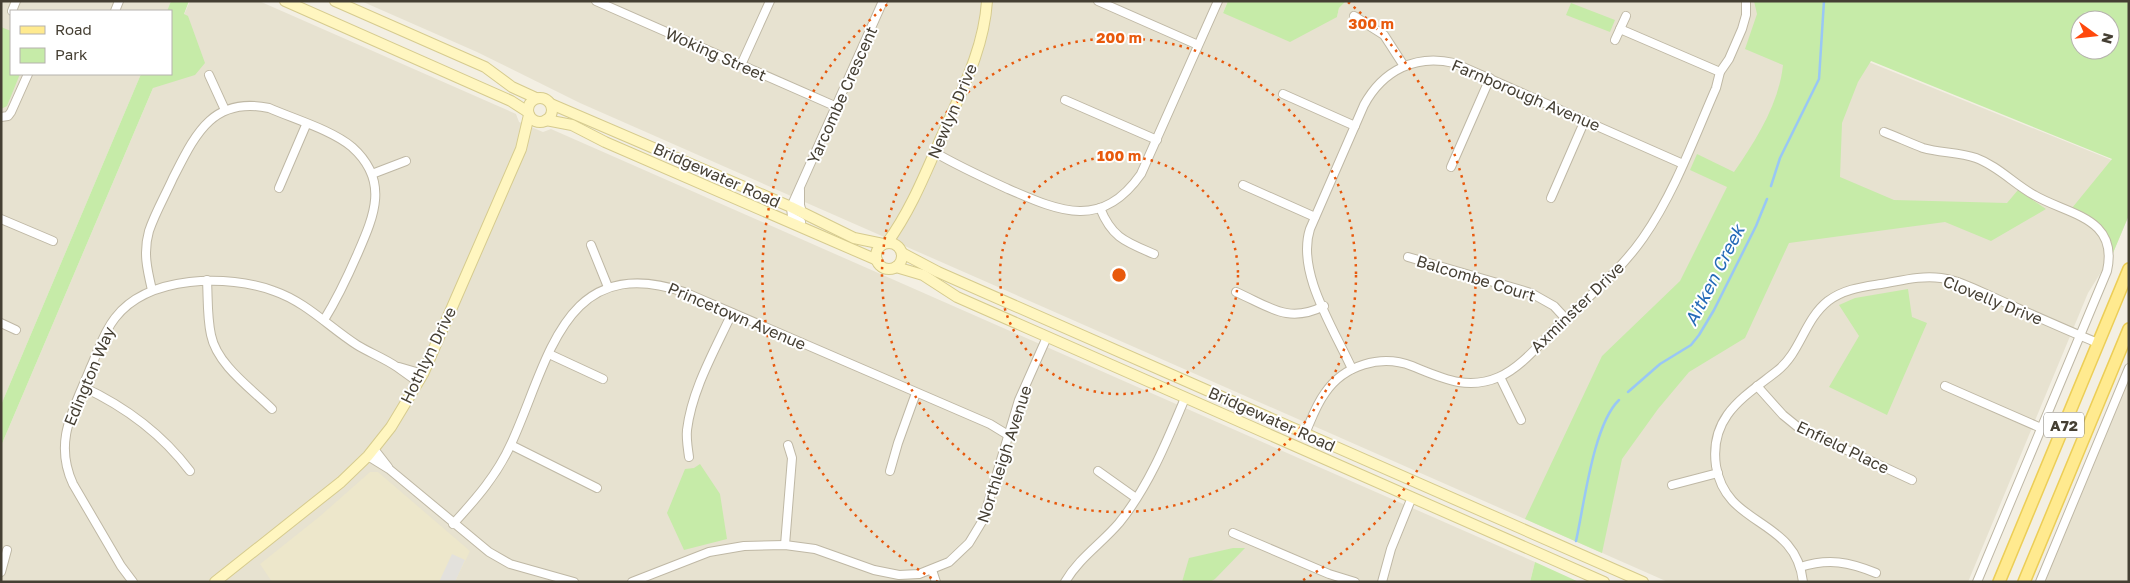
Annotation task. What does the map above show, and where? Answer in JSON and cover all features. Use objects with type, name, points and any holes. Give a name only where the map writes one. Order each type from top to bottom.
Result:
[{"type":"main road","name":"A72","points":[[1999,582],[2129,269]]},
{"type":"main road","name":"A72","points":[[2024,582],[2129,329]]},
{"type":"street","points":[[291,3],[511,101],[534,120],[543,121],[552,111],[551,104],[545,98],[536,98],[512,87],[485,67],[335,1]]},
{"type":"street","name":"Woking Street","points":[[596,1],[837,107]]},
{"type":"street","points":[[742,65],[770,1]]},
{"type":"street","name":"Yarcombe Crescent","points":[[791,207],[883,1]]},
{"type":"street","name":"Newlyn Drive","points":[[885,243],[906,216],[978,51],[987,1]]},
{"type":"street","points":[[1098,1],[1198,45]]},
{"type":"street","points":[[933,155],[1052,208],[1078,211],[1100,208],[1114,201],[1134,185],[1141,174],[1218,1]]},
{"type":"street","name":"Axminster Drive","points":[[1299,448],[1326,392],[1338,378],[1352,368],[1371,362],[1391,361],[1412,366],[1455,382],[1477,383],[1500,377],[1525,358],[1616,271],[1642,239],[1661,209],[1683,164],[1716,88],[1720,72],[1729,59],[1742,29],[1746,15],[1746,1]]},
{"type":"street","points":[[1354,16],[1384,35],[1404,66]]},
{"type":"street","points":[[1615,40],[1626,16]]},
{"type":"street","points":[[1620,29],[1720,72]]},
{"type":"street","name":"Farnborough Avenue","points":[[1352,368],[1307,266],[1308,237],[1315,217],[1356,126],[1374,90],[1384,78],[1404,66],[1428,60],[1445,61],[1490,78],[1683,164]]},
{"type":"street","points":[[1,117],[8,116],[12,112],[28,75]]},
{"type":"street","points":[[209,75],[225,110]]},
{"type":"street","points":[[1451,167],[1490,78]]},
{"type":"street","points":[[1283,94],[1356,126]]},
{"type":"street","points":[[528,114],[528,105],[536,98]]},
{"type":"street","points":[[1065,100],[1156,140]]},
{"type":"street","name":"Bridgewater Road","points":[[551,104],[791,207],[854,238],[885,243]]},
{"type":"street","points":[[152,290],[145,254],[146,242],[153,220],[194,138],[212,118],[225,110],[240,106],[258,106],[269,108],[342,140],[364,159],[372,174],[376,198],[372,221],[340,295],[324,320]]},
{"type":"street","name":"Hothlyn Drive","points":[[522,149],[528,114]]},
{"type":"street","points":[[1551,198],[1585,120]]},
{"type":"street","name":"Hothlyn Drive","points":[[215,582],[324,496],[371,452],[401,412],[420,378],[522,149],[543,121]]},
{"type":"street","name":"Bridgewater Road","points":[[543,121],[572,125],[600,140],[877,260]]},
{"type":"street","points":[[279,188],[306,125]]},
{"type":"street","points":[[1884,132],[1925,148],[1976,158],[1994,167],[2034,195],[2095,225],[2102,232],[2110,258],[2107,271],[1977,582]]},
{"type":"street","points":[[372,174],[406,161]]},
{"type":"street","points":[[1243,186],[1315,217]]},
{"type":"street","name":"Yarcombe Crescent","points":[[801,188],[800,205],[802,212]]},
{"type":"street","points":[[791,207],[794,219],[818,230],[826,238]]},
{"type":"street","points":[[1100,208],[1114,233],[1124,241],[1154,254]]},
{"type":"street","name":"Newlyn Drive","points":[[901,251],[906,216]]},
{"type":"street","points":[[1,218],[53,241]]},
{"type":"street","points":[[885,243],[896,244],[901,251],[902,261],[896,267],[885,268],[877,260],[876,253],[885,243]]},
{"type":"street","points":[[591,245],[608,287]]},
{"type":"street","name":"Bridgewater Road","points":[[901,251],[932,269],[1642,582]]},
{"type":"street","name":"Balcombe Court","points":[[1408,257],[1531,293],[1554,306],[1566,319]]},
{"type":"street","name":"Bridgewater Road","points":[[896,267],[923,275],[957,297],[1604,582]]},
{"type":"street","name":"Clovelly Drive","points":[[1803,582],[1800,567],[1789,546],[1778,533],[1746,514],[1732,502],[1725,492],[1718,474],[1716,447],[1722,424],[1734,404],[1792,356],[1814,316],[1824,305],[1837,295],[1858,287],[1924,277],[1948,279],[2098,343]]},
{"type":"street","points":[[207,280],[211,336],[216,348],[232,370],[272,409]]},
{"type":"street","name":"Edington Way","points":[[134,582],[121,566],[68,472],[64,444],[66,430],[103,338],[116,317],[130,303],[152,290],[207,280],[244,283],[276,291],[324,320],[357,345],[420,378]]},
{"type":"street","name":"Princetown Avenue","points":[[454,524],[495,474],[511,445],[558,333],[572,312],[608,287],[636,282],[661,284],[732,313],[990,424],[1008,435]]},
{"type":"street","points":[[1236,292],[1289,314],[1304,315],[1324,306]]},
{"type":"street","points":[[689,457],[687,432],[695,396],[732,313]]},
{"type":"street","points":[[1,323],[16,330]]},
{"type":"street","name":"Northleigh Avenue","points":[[632,582],[709,552],[744,546],[785,546],[815,549],[889,574],[909,575],[932,570],[949,562],[964,550],[979,528],[1019,400],[1047,337]]},
{"type":"street","points":[[549,354],[603,379]]},
{"type":"street","points":[[2040,582],[2129,368]]},
{"type":"street","points":[[1500,377],[1520,420]]},
{"type":"street","points":[[1065,582],[1075,565],[1118,523],[1136,498],[1155,468],[1192,384]]},
{"type":"street","name":"Enfield Place","points":[[1757,386],[1783,415],[1799,428],[1912,480]]},
{"type":"street","points":[[1945,386],[2041,428]]},
{"type":"street","points":[[83,387],[117,404],[144,423],[178,455],[190,471]]},
{"type":"street","points":[[890,471],[916,393]]},
{"type":"street","name":"Princetown Avenue","points":[[990,424],[1011,424]]},
{"type":"street","points":[[511,445],[597,488]]},
{"type":"street","points":[[785,546],[792,458],[788,445]]},
{"type":"street","points":[[371,452],[489,552],[510,564],[574,582]]},
{"type":"street","points":[[1098,471],[1136,498]]},
{"type":"street","points":[[2065,483],[2086,471]]},
{"type":"street","points":[[1672,485],[1718,474]]},
{"type":"street","points":[[1382,582],[1391,549],[1412,498]]},
{"type":"street","points":[[1514,525],[1547,547],[1545,551],[1537,552]]},
{"type":"street","points":[[1233,533],[1330,574],[1355,582]]},
{"type":"street","points":[[1,572],[8,550]]},
{"type":"street","points":[[1572,550],[1562,550],[1560,557],[1574,569]]},
{"type":"street","points":[[1800,567],[1819,562],[1835,561],[1852,564],[1876,573]]},
{"type":"street","points":[[932,570],[936,582]]},
{"type":"shaded area","points":[[1,1],[171,1],[167,10],[10,10],[10,75],[141,75],[1,405]]},
{"type":"shaded area","points":[[190,1],[259,1],[516,114],[519,122],[543,132],[551,129],[1535,562],[1530,582],[1,582],[1,446],[159,75],[172,75],[172,42]]},
{"type":"shaded area","points":[[361,1],[1228,1],[1223,13],[1337,17],[1339,8],[1346,1],[1754,1],[1787,29],[2129,167],[2129,215],[2113,253],[2088,293],[1968,582],[1668,582],[580,103],[477,52]]},
{"type":"shaded area","points":[[2129,364],[2129,582],[2037,582]]},
{"type":"shaded area","points":[[370,472],[378,472],[470,551],[455,582],[272,582],[260,564],[319,517]]},
{"type":"shaded area","points":[[452,554],[465,560],[455,582],[439,582]]},
{"type":"green space","points":[[171,1],[189,1],[184,14],[188,16],[205,63],[195,75],[153,88],[1,446],[1,405],[141,75],[172,75],[172,10],[167,10]]},
{"type":"green space","points":[[1228,1],[1346,1],[1339,8],[1337,17],[1290,42],[1223,13]]},
{"type":"green space","points":[[1754,1],[2129,1],[2129,215],[2113,253],[2107,237],[2099,225],[2088,216],[2072,208],[2112,159],[1871,61],[1858,82],[1842,123],[1840,177],[1894,200],[2007,203],[2018,190],[2046,209],[1991,241],[1945,222],[1789,243],[1745,338],[1689,372],[1658,409],[1622,459],[1602,553],[1525,519],[1602,356],[1680,281],[1727,187],[1690,170],[1697,154],[1734,172],[1772,108],[1781,79],[1783,65],[1745,49],[1757,14]]},
{"type":"green space","points":[[1571,3],[1615,20],[1610,32],[1566,15]]},
{"type":"green space","points":[[1,27],[10,31],[10,75],[20,75],[7,106],[1,109]]},
{"type":"green space","points":[[1908,289],[1912,317],[1927,323],[1887,415],[1829,387],[1859,336],[1839,305],[1855,298]]},
{"type":"green space","points":[[700,464],[720,494],[727,539],[684,550],[667,513],[685,469],[694,468]]},
{"type":"green space","points":[[1233,548],[1245,548],[1215,579],[1210,582],[1182,582],[1189,558]]},
{"type":"green space","points":[[1535,562],[1579,582],[1530,582]]},
{"type":"waterway","name":"Aitken Creek","points":[[1771,186],[1780,158],[1819,79],[1824,1]]},
{"type":"waterway","name":"Aitken Creek","points":[[1628,392],[1660,364],[1691,345],[1699,335],[1714,310],[1756,226],[1767,199]]},
{"type":"waterway","name":"Aitken Creek","points":[[1576,541],[1596,446],[1602,428],[1619,400]]}]
